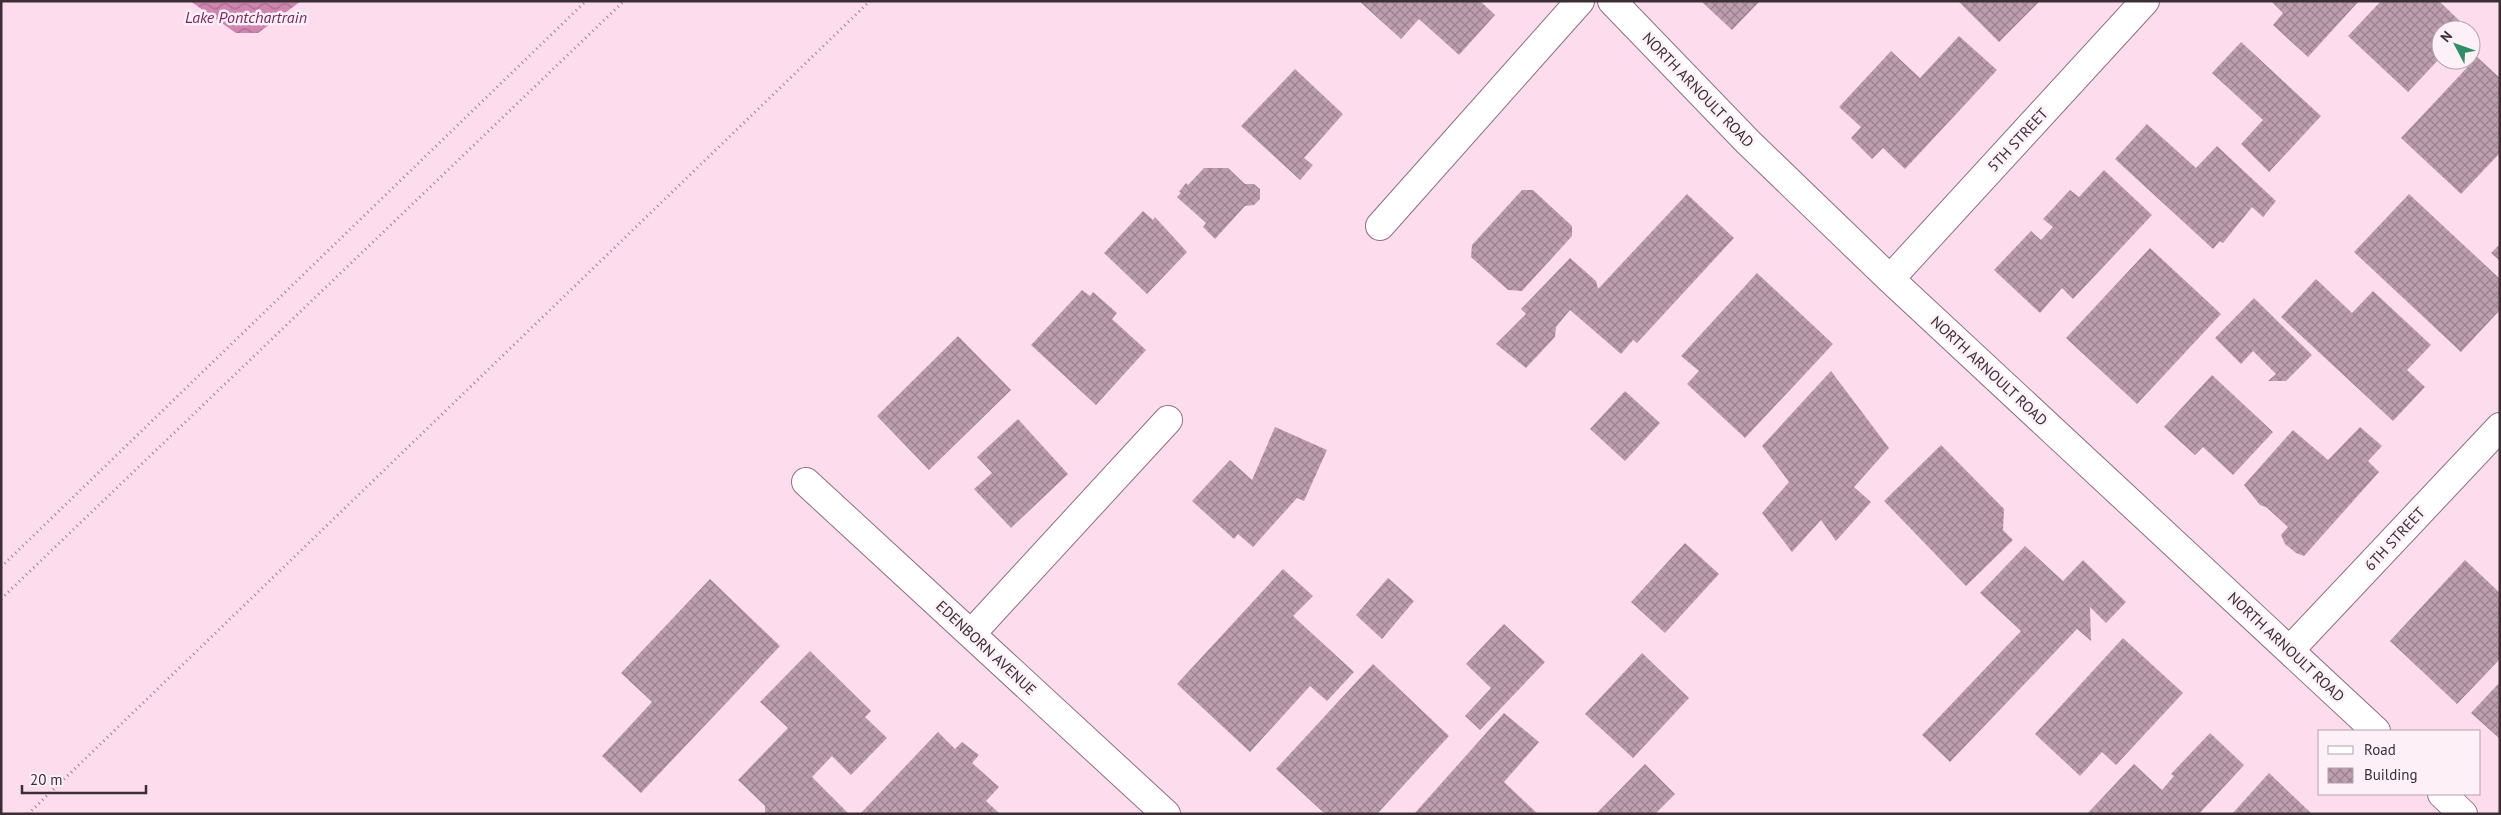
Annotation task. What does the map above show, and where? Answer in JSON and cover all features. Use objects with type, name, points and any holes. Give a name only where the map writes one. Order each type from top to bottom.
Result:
[{"type":"street","points":[[1380,226],[1580,1]]},
{"type":"street","name":"NORTH ARNOULT ROAD","points":[[1612,1],[1748,142],[1890,279],[2375,730]]},
{"type":"street","name":"5TH STREET","points":[[1890,279],[2145,1]]},
{"type":"street","points":[[971,634],[1168,420]]},
{"type":"street","name":"6TH STREET","points":[[2290,650],[2500,427]]},
{"type":"street","name":"EDENBORN AVENUE","points":[[806,482],[1166,814]]},
{"type":"street","points":[[2443,795],[2463,814]]},
{"type":"path","points":[[1,567],[586,1]]},
{"type":"path","points":[[1,599],[624,1]]},
{"type":"path","points":[[28,814],[870,1]]},
{"type":"water","name":"Lake Pontchartrain","points":[[190,1],[301,1],[258,33],[236,33]]},
{"type":"building","points":[[1359,1],[1480,1],[1495,15],[1459,55],[1419,19],[1401,39]]},
{"type":"building","points":[[1701,1],[1760,1],[1732,30]]},
{"type":"building","points":[[1958,1],[2040,1],[1999,42]]},
{"type":"building","points":[[2271,1],[2359,1],[2308,57],[2273,25],[2283,13]]},
{"type":"building","points":[[2381,1],[2439,1],[2459,20],[2431,20],[2431,68],[2408,92],[2348,36]]},
{"type":"building","points":[[1959,36],[1997,70],[1905,169],[1883,148],[1872,159],[1851,138],[1861,127],[1839,107],[1891,51],[1920,78]]},
{"type":"building","points":[[2241,42],[2321,116],[2269,172],[2241,144],[2263,120],[2212,73]]},
{"type":"building","points":[[2481,61],[2500,78],[2500,153],[2461,194],[2401,138],[2465,70],[2481,70]]},
{"type":"building","points":[[1295,69],[1343,114],[1304,158],[1313,165],[1300,180],[1241,126]]},
{"type":"building","points":[[2147,124],[2196,168],[2217,146],[2276,201],[2263,217],[2252,207],[2223,243],[2220,241],[2213,249],[2115,159]]},
{"type":"building","points":[[1204,168],[1228,168],[1245,184],[1254,184],[1260,189],[1260,199],[1254,205],[1245,206],[1215,239],[1203,227],[1206,223],[1177,197],[1186,183],[1188,185]]},
{"type":"building","points":[[2104,170],[2152,215],[2073,299],[2062,288],[2040,313],[1994,270],[2031,231],[2041,240],[2053,227],[2043,219],[2070,190],[2079,197]]},
{"type":"building","points":[[1522,190],[1533,190],[1572,226],[1572,236],[1522,291],[1508,290],[1471,257],[1472,245]]},
{"type":"building","points":[[1687,194],[1734,238],[1637,343],[1633,340],[1621,354],[1570,310],[1556,327],[1555,337],[1526,368],[1496,344],[1526,314],[1521,309],[1570,258],[1596,281],[1598,289]]},
{"type":"building","points":[[2409,194],[2500,279],[2500,310],[2461,352],[2354,252]]},
{"type":"building","points":[[1143,211],[1153,220],[1155,217],[1187,252],[1147,294],[1104,253]]},
{"type":"building","points":[[2500,244],[2500,261],[2491,253]]},
{"type":"building","points":[[2150,248],[2221,314],[2137,404],[2066,338]]},
{"type":"building","points":[[1757,273],[1833,344],[1745,438],[1687,384],[1699,371],[1681,356]]},
{"type":"building","points":[[2316,279],[2352,313],[2373,291],[2431,345],[2407,370],[2425,387],[2393,421],[2281,317]]},
{"type":"building","points":[[1082,290],[1090,296],[1093,292],[1117,313],[1112,319],[1146,350],[1096,405],[1031,345]]},
{"type":"building","points":[[2254,298],[2312,355],[2286,381],[2268,381],[2276,374],[2253,351],[2241,364],[2215,338]]},
{"type":"building","points":[[958,336],[1011,390],[929,470],[877,416]]},
{"type":"building","points":[[1831,371],[1889,448],[1854,487],[1871,502],[1836,541],[1821,520],[1792,552],[1762,513],[1789,482],[1762,446]]},
{"type":"building","points":[[2212,375],[2273,432],[2233,475],[2203,447],[2195,455],[2164,427]]},
{"type":"building","points":[[1625,391],[1660,423],[1625,461],[1590,429]]},
{"type":"building","points":[[1018,419],[1068,474],[1011,528],[974,489],[992,473],[977,457]]},
{"type":"building","points":[[1275,427],[1327,450],[1304,501],[1297,498],[1253,547],[1238,534],[1234,539],[1192,501],[1230,460],[1252,480]]},
{"type":"building","points":[[2360,427],[2382,446],[2368,461],[2379,472],[2304,556],[2296,553],[2285,544],[2281,535],[2288,527],[2266,507],[2260,505],[2244,485],[2293,430],[2328,460]]},
{"type":"building","points":[[1941,445],[2004,509],[2003,530],[2013,540],[1966,586],[1884,501]]},
{"type":"building","points":[[1685,543],[1719,574],[1665,633],[1631,602]]},
{"type":"building","points":[[2025,546],[2063,581],[2083,560],[2126,602],[2106,623],[2090,607],[2091,641],[2077,629],[1950,762],[1922,735],[2021,631],[1980,593]]},
{"type":"building","points":[[2465,560],[2500,593],[2500,659],[2457,704],[2390,641]]},
{"type":"building","points":[[1283,569],[1313,596],[1293,616],[1354,672],[1327,701],[1310,686],[1250,752],[1177,684]]},
{"type":"building","points":[[1388,578],[1414,601],[1382,639],[1356,615]]},
{"type":"building","points":[[710,579],[780,646],[641,793],[602,756],[652,702],[621,673]]},
{"type":"building","points":[[1504,624],[1545,662],[1480,730],[1465,716],[1491,688],[1466,664]]},
{"type":"building","points":[[2123,638],[2183,693],[2116,765],[2102,752],[2080,776],[2035,734]]},
{"type":"building","points":[[810,651],[871,711],[865,717],[887,738],[851,775],[832,756],[812,777],[849,814],[765,814],[765,806],[738,780],[788,728],[760,702]]},
{"type":"building","points":[[1642,653],[1689,698],[1633,758],[1585,714]]},
{"type":"building","points":[[1373,664],[1449,736],[1377,814],[1325,814],[1276,769]]},
{"type":"building","points":[[2500,682],[2500,739],[2471,713]]},
{"type":"building","points":[[1504,713],[1539,742],[1504,782],[1538,814],[1414,814]]},
{"type":"building","points":[[938,732],[955,749],[962,742],[979,755],[972,763],[999,787],[986,801],[1000,814],[860,814]]},
{"type":"building","points":[[2210,733],[2244,765],[2199,814],[2087,814],[2134,764],[2162,790],[2174,776],[2171,774]]},
{"type":"building","points":[[1645,764],[1675,794],[1655,814],[1596,814]]},
{"type":"building","points":[[2269,773],[2312,814],[2232,814]]}]
